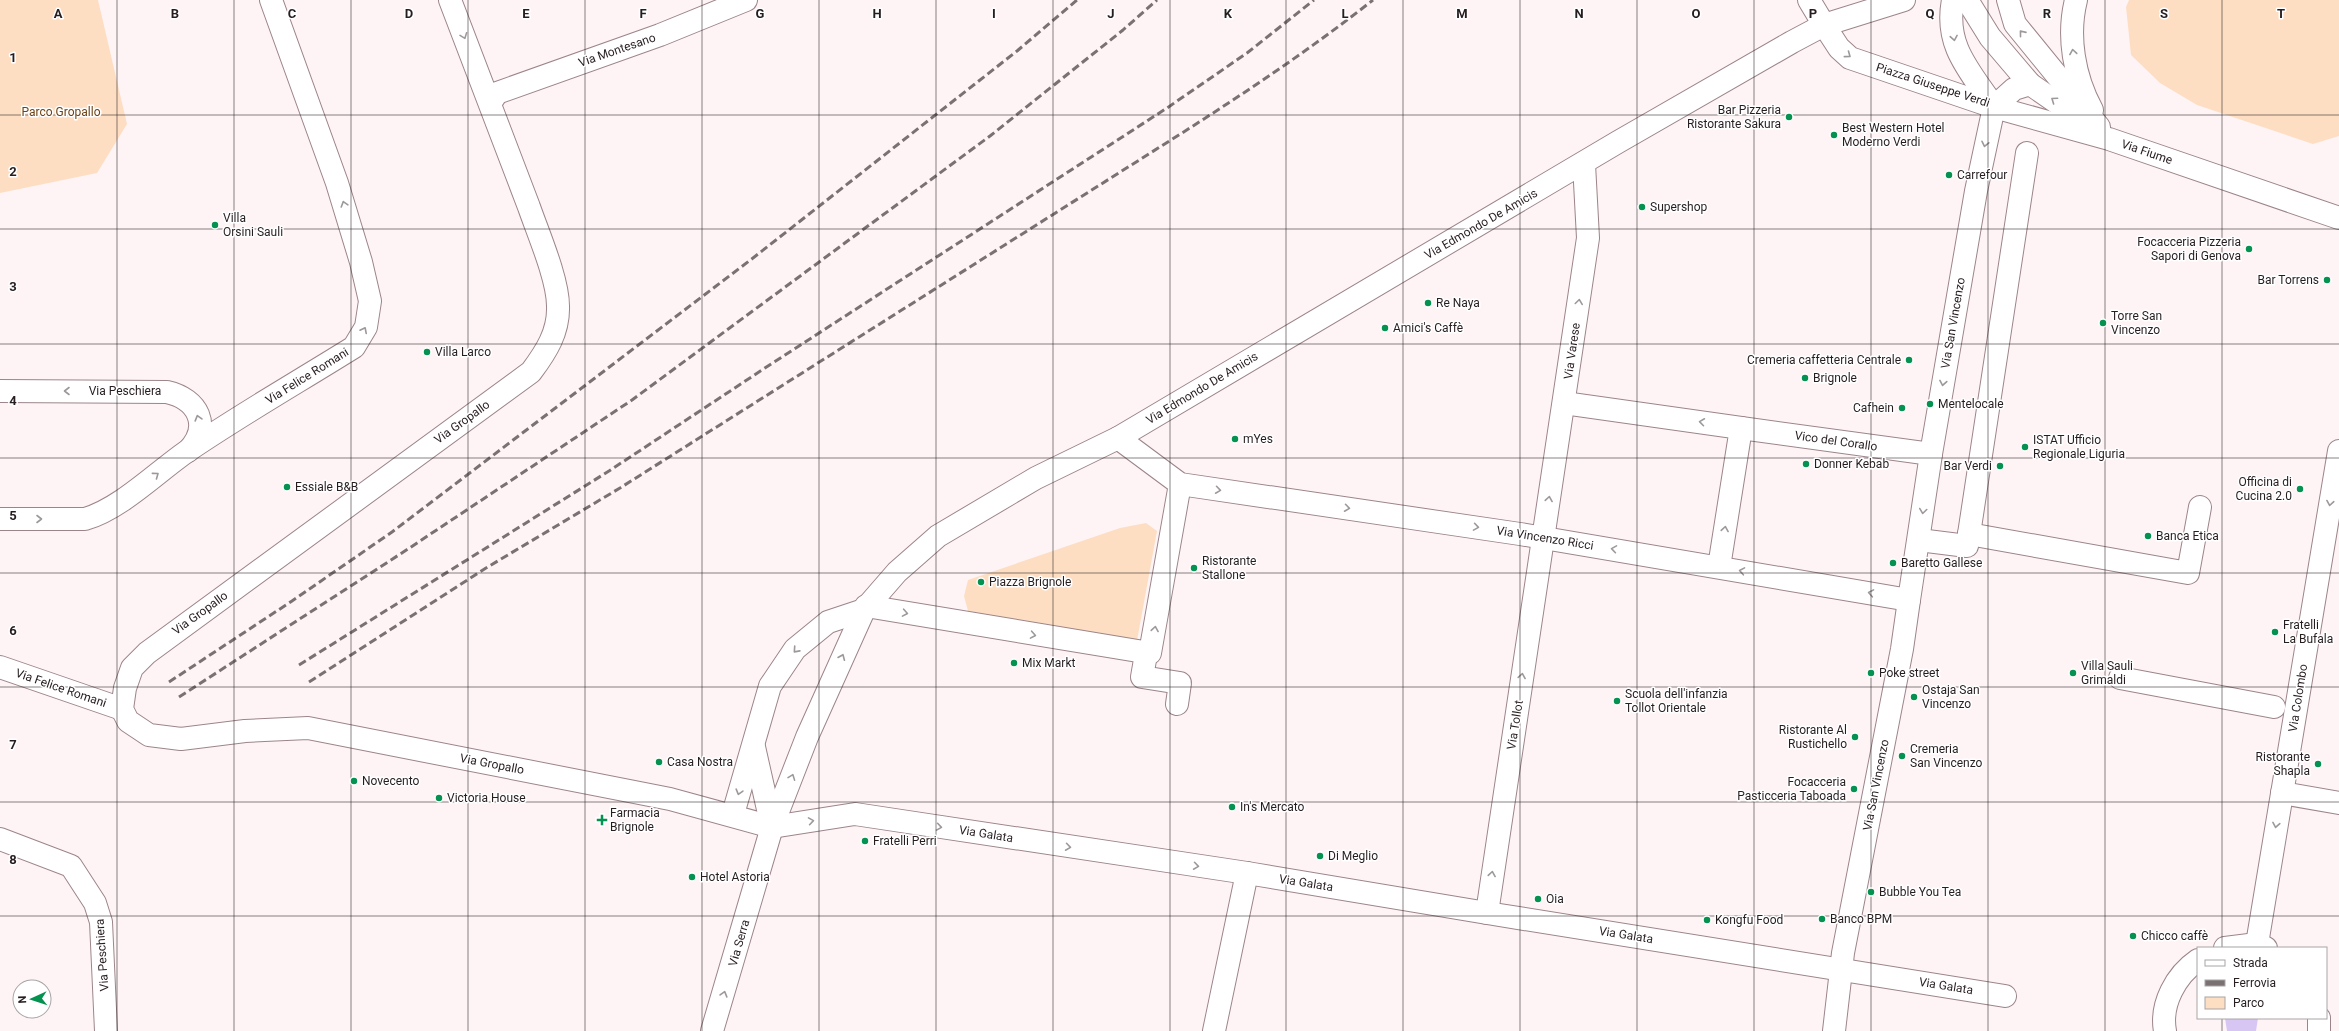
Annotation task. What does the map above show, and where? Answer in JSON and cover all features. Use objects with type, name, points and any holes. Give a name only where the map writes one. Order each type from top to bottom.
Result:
[{"type":"street","name":"Via Felice Romani","points":[[0,519],[85,519],[95,516],[126,497],[187,452],[354,346],[366,327],[370,301],[361,262],[337,183],[271,0]]},
{"type":"street","name":"Via Gropallo","points":[[450,0],[491,102],[548,261],[558,305],[557,323],[548,349],[531,372],[147,653],[132,668],[125,688],[122,709],[128,721],[149,735],[181,739],[246,732],[308,728],[670,799],[733,814]]},
{"type":"street","name":"Via Montesano","points":[[491,102],[497,93],[660,35],[746,0]]},
{"type":"street","name":"Piazza Giuseppe Verdi","points":[[1809,0],[1838,48],[1850,58],[1994,107]]},
{"type":"street","name":"Via Edmondo De Amicis","points":[[1118,438],[1584,164],[1624,138],[1824,25],[1904,0]]},
{"type":"street","name":"Piazza Giuseppe Verdi","points":[[1953,0],[1950,15],[1956,50],[1994,107]]},
{"type":"street","points":[[1967,0],[1990,37],[2030,84],[2109,139]]},
{"type":"street","points":[[2008,0],[2015,24],[2109,139]]},
{"type":"street","points":[[2076,0],[2072,50],[2085,96],[2109,139]]},
{"type":"street","points":[[1994,107],[2014,89],[2030,84]]},
{"type":"street","name":"Via Fiume","points":[[1994,107],[2109,139],[2339,218]]},
{"type":"street","name":"Via San Vincenzo","points":[[1834,1031],[1840,969],[1902,649],[1931,454],[1976,191],[1994,107]]},
{"type":"street","points":[[1919,540],[1967,546],[2027,153]]},
{"type":"street","name":"Via Varese","points":[[1542,538],[1564,403],[1588,238],[1584,164]]},
{"type":"street","name":"Via Peschiera","points":[[0,390],[167,392],[177,394],[186,399],[198,412],[200,420],[201,428],[197,442],[187,452]]},
{"type":"street","name":"Vico del Corallo","points":[[1564,403],[1931,454]]},
{"type":"street","points":[[1719,567],[1740,428]]},
{"type":"street","points":[[772,826],[733,814],[770,686],[795,650],[828,622],[865,608],[1146,654],[1150,653],[1152,649],[1180,484],[1118,438],[1036,478],[938,536],[897,572],[865,608],[810,730],[772,826]]},
{"type":"street","name":"Via Colombo","points":[[2261,946],[2282,793],[2339,451]]},
{"type":"street","name":"Via Vincenzo Ricci","points":[[1180,484],[1366,510],[1542,538],[1909,600]]},
{"type":"street","points":[[1969,534],[2188,573],[2200,507]]},
{"type":"street","name":"Via Tollot","points":[[1487,913],[1542,538]]},
{"type":"street","points":[[1146,654],[1142,677],[1180,682],[1177,704]]},
{"type":"street","name":"Via Felice Romani","points":[[0,667],[122,709]]},
{"type":"street","name":"Via Colombo","points":[[2120,678],[2274,708]]},
{"type":"street","points":[[753,744],[772,826]]},
{"type":"street","points":[[2282,793],[2339,803]]},
{"type":"street","name":"Via Galata","points":[[772,826],[855,814],[1247,873],[2005,996]]},
{"type":"street","name":"Via Serra","points":[[712,1031],[765,855],[772,826]]},
{"type":"street","name":"Via Peschiera","points":[[0,839],[71,866],[95,903],[101,922],[106,1031]]},
{"type":"street","points":[[1214,1031],[1247,873]]},
{"type":"street","points":[[2243,947],[2261,946]]},
{"type":"street","points":[[2165,1031],[2166,1004],[2175,983],[2189,966],[2197,961]]},
{"type":"street","points":[[2318,1031],[2319,1019]]},
{"type":"green space","name":"Parco Gropallo","points":[[0,0],[98,0],[127,124],[97,173],[0,193]]},
{"type":"green space","points":[[2129,0],[2339,0],[2339,136],[2313,144],[2197,105],[2160,83],[2131,55],[2126,7]]},
{"type":"green space","points":[[1146,523],[1157,531],[1136,646],[969,615],[964,596],[968,580],[1120,528]]},
{"type":"shaded area","points":[[2225,1019],[2258,1019],[2256,1031],[2227,1031]]},
{"type":"railway","points":[[169,682],[292,601],[392,532],[753,258],[1017,51],[1077,0]]},
{"type":"railway","points":[[179,697],[408,549],[632,400],[990,136],[1123,30],[1157,0]]},
{"type":"railway","points":[[299,665],[609,471],[768,366],[1167,108],[1247,53],[1314,0]]},
{"type":"railway","points":[[309,682],[486,568],[620,488],[1182,133],[1279,69],[1373,0]]},
{"type":"place","name":"Bar Pizzeria Ristorante Sakura","points":[[1789,117]]},
{"type":"place","name":"Best Western Hotel Moderno Verdi","points":[[1834,135]]},
{"type":"place","name":"Carrefour","points":[[1949,175]]},
{"type":"place","name":"Supershop","points":[[1642,207]]},
{"type":"place","name":"Villa Orsini Sauli","points":[[215,225]]},
{"type":"place","name":"Focacceria Pizzeria Sapori di Genova","points":[[2249,249]]},
{"type":"place","name":"Bar Torrens","points":[[2327,280]]},
{"type":"place","name":"Re Naya","points":[[1428,303]]},
{"type":"place","name":"Torre San Vincenzo","points":[[2103,323]]},
{"type":"place","name":"Amici's Caffè","points":[[1385,328]]},
{"type":"place","name":"Villa Larco","points":[[427,352]]},
{"type":"place","name":"Cremeria caffetteria Centrale","points":[[1909,360]]},
{"type":"place","name":"Brignole","points":[[1805,378]]},
{"type":"place","name":"Mentelocale","points":[[1930,404]]},
{"type":"place","name":"Cafhein","points":[[1902,408]]},
{"type":"place","name":"mYes","points":[[1235,439]]},
{"type":"place","name":"ISTAT Ufficio Regionale Liguria","points":[[2025,447]]},
{"type":"place","name":"Donner Kebab","points":[[1806,464]]},
{"type":"place","name":"Bar Verdi","points":[[2000,466]]},
{"type":"place","name":"Essiale B&B","points":[[287,487]]},
{"type":"place","name":"Officina di Cucina 2.0","points":[[2300,489]]},
{"type":"place","name":"Banca Etica","points":[[2148,536]]},
{"type":"place","name":"Baretto Gallese","points":[[1893,563]]},
{"type":"place","name":"Ristorante Stallone","points":[[1194,568]]},
{"type":"place","name":"Piazza Brignole","points":[[981,582]]},
{"type":"place","name":"Fratelli La Bufala","points":[[2275,632]]},
{"type":"place","name":"Mix Markt","points":[[1014,663]]},
{"type":"place","name":"Poke street","points":[[1871,673]]},
{"type":"place","name":"Villa Sauli Grimaldi","points":[[2073,673]]},
{"type":"place","name":"Ostaja San Vincenzo","points":[[1914,697]]},
{"type":"place","name":"Scuola dell'infanzia Tollot Orientale","points":[[1617,701]]},
{"type":"place","name":"Ristorante Al Rustichello","points":[[1855,737]]},
{"type":"place","name":"Cremeria San Vincenzo","points":[[1902,756]]},
{"type":"place","name":"Casa Nostra","points":[[659,762]]},
{"type":"place","name":"Ristorante Shapla","points":[[2318,764]]},
{"type":"place","name":"Novecento","points":[[354,781]]},
{"type":"place","name":"Focacceria Pasticceria Taboada","points":[[1854,789]]},
{"type":"place","name":"Victoria House","points":[[439,798]]},
{"type":"place","name":"In's Mercato","points":[[1232,807]]},
{"type":"place","name":"Farmacia Brignole","points":[[602,820]]},
{"type":"place","name":"Fratelli Perri","points":[[865,841]]},
{"type":"place","name":"Di Meglio","points":[[1320,856]]},
{"type":"place","name":"Hotel Astoria","points":[[692,877]]},
{"type":"place","name":"Bubble You Tea","points":[[1871,892]]},
{"type":"place","name":"Oia","points":[[1538,899]]},
{"type":"place","name":"Banco BPM","points":[[1822,919]]},
{"type":"place","name":"Kongfu Food","points":[[1707,920]]},
{"type":"place","name":"Chicco caffè","points":[[2133,936]]}]
